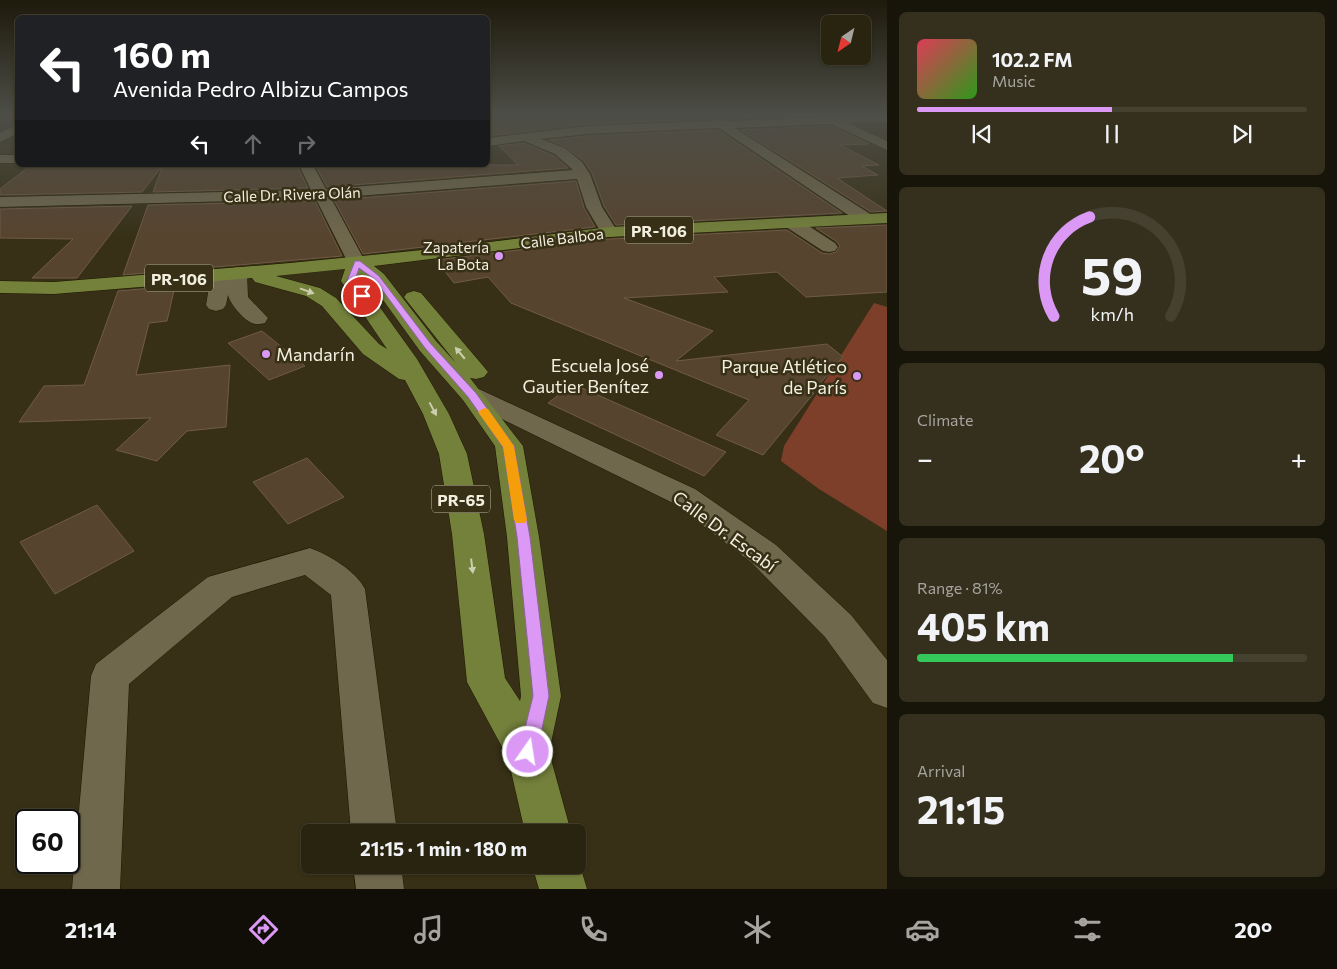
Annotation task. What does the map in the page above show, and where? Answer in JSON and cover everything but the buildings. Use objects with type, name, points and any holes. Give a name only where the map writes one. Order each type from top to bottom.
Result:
[{"type":"main road","name":"Calle Balboa","points":[[367,270],[410,257],[609,232],[887,218]]},
{"type":"main road","points":[[410,257],[398,274],[402,284],[478,374],[472,395]]},
{"type":"main road","name":"PR-106","points":[[0,287],[54,288],[234,274],[367,270]]},
{"type":"main road","name":"PR-65","points":[[528,752],[541,696],[523,537],[509,446],[472,395],[428,346],[367,270],[351,281],[405,359],[436,414],[453,454],[468,534],[486,682],[528,752],[546,824]]},
{"type":"main road","points":[[234,274],[313,292],[329,302],[371,349],[417,380]]},
{"type":"main road","points":[[559,874],[563,889]]},
{"type":"street","points":[[567,156],[577,165],[583,174],[594,207],[609,232]]},
{"type":"street","points":[[770,156],[866,219]]},
{"type":"street","points":[[0,160],[15,159]]},
{"type":"street","points":[[307,167],[367,270]]},
{"type":"street","name":"Calle Dr. Rivera Olán","points":[[0,202],[322,194],[583,174]]},
{"type":"street","points":[[792,223],[829,247]]},
{"type":"street","points":[[216,305],[234,274]]},
{"type":"street","points":[[234,274],[238,298],[257,318]]},
{"type":"street","name":"Calle Dr. Escabí","points":[[472,395],[684,496],[764,554],[838,626],[887,690]]},
{"type":"street","points":[[96,889],[110,676],[220,587],[310,561],[348,589],[373,824]]},
{"type":"street","points":[[378,874],[380,889]]},
{"type":"shaded area","name":"Parque Atlético de París","points":[[874,303],[887,307],[887,531],[819,489],[781,461],[784,446]]},
{"type":"slow traffic","points":[[484,412],[509,446],[521,520]]},
{"type":"place","name":"Zapatería La Bota","points":[[499,256]]},
{"type":"place","name":"Mandarín","points":[[266,354]]},
{"type":"place","name":"Escuela José Gautier Benítez","points":[[659,375]]},
{"type":"place","name":"Parque Atlético de París","points":[[857,376]]},
{"type":"route","points":[[362,296],[351,281],[357,263],[376,278],[428,346],[472,395],[509,446],[523,537],[541,696],[528,752]]}]
